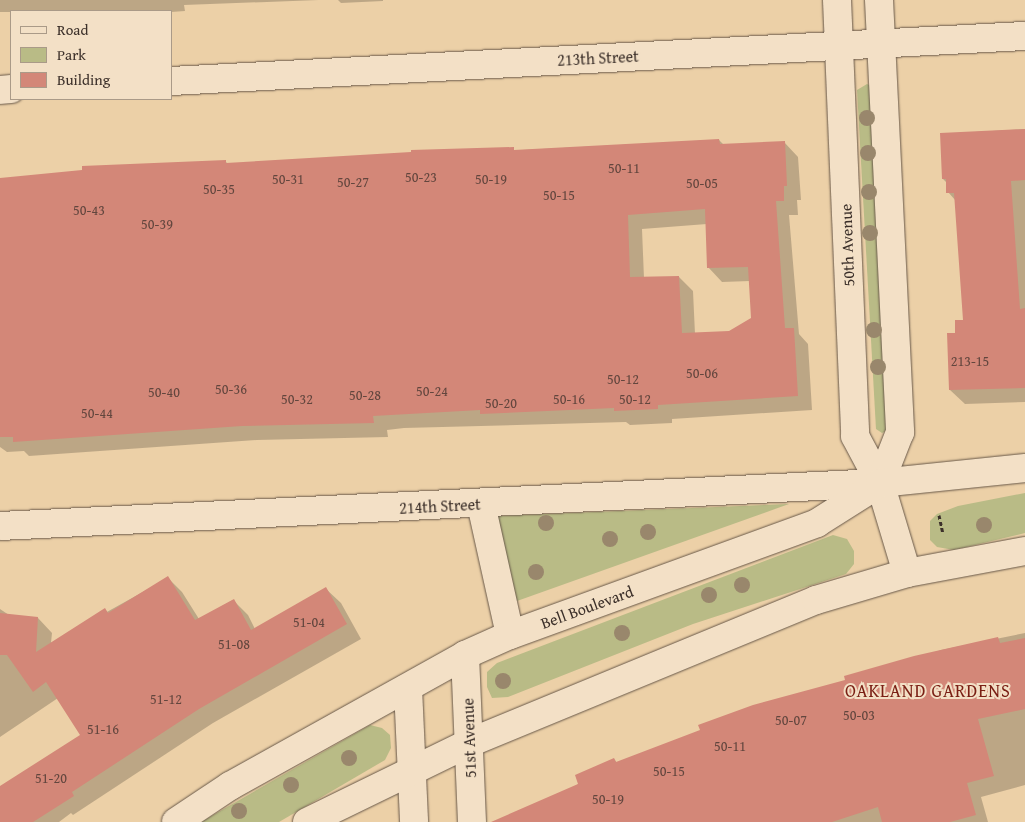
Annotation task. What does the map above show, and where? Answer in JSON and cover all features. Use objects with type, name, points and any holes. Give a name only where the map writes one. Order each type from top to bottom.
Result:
[{"type":"street","name":"50th Avenue","points":[[836,0],[855,436],[880,483],[907,573]]},
{"type":"street","points":[[879,0],[900,432],[880,483]]},
{"type":"street","name":"213th Street","points":[[172,80],[1025,36]]},
{"type":"street","name":"Bell Boulevard","points":[[176,822],[230,786],[465,655],[510,635],[817,523],[880,483],[1025,468]]},
{"type":"street","name":"214th Street","points":[[0,526],[481,504],[880,483]]},
{"type":"street","points":[[481,504],[510,635]]},
{"type":"street","points":[[307,822],[469,743],[816,600],[907,573],[1025,551]]},
{"type":"street","name":"51st Avenue","points":[[465,655],[472,822]]},
{"type":"street","points":[[408,688],[414,822]]},
{"type":"green space","points":[[867,84],[873,87],[886,431],[882,433],[876,429],[857,90]]},
{"type":"green space","points":[[1025,493],[1025,533],[954,550],[937,547],[930,540],[930,521],[937,514],[958,506]]},
{"type":"green space","points":[[789,504],[517,601],[497,516]]},
{"type":"green space","points":[[833,535],[847,539],[854,551],[854,564],[846,574],[693,624],[508,697],[492,698],[487,687],[487,672],[497,663]]},
{"type":"green space","points":[[370,725],[382,728],[390,735],[391,748],[385,760],[279,822],[201,822]]},
{"type":"building","points":[[1025,129],[1025,180],[1011,181],[1020,309],[1025,308],[1025,388],[949,390],[947,333],[955,333],[955,320],[963,320],[954,193],[946,193],[946,179],[942,179],[940,133]]},
{"type":"building","points":[[719,139],[720,144],[785,141],[787,186],[784,186],[784,201],[776,201],[785,328],[794,328],[798,396],[658,405],[658,409],[614,411],[614,408],[480,414],[480,410],[373,416],[374,423],[242,426],[13,442],[13,437],[0,437],[0,178],[82,170],[82,166],[226,160],[226,163],[411,152],[411,150],[514,147],[514,150]],"holes":[[[705,209],[707,268],[748,267],[751,318],[729,331],[682,333],[679,276],[630,277],[628,215]]]},
{"type":"building","points":[[168,576],[195,620],[234,599],[251,630],[326,587],[347,624],[199,709],[72,792],[74,796],[33,822],[0,822],[0,786],[80,735],[46,682],[33,692],[7,655],[0,655],[0,613],[38,617],[36,652],[105,608],[108,613]]},
{"type":"building","points":[[998,637],[1000,643],[1025,638],[1025,709],[978,719],[994,776],[967,783],[976,815],[950,822],[882,822],[878,807],[832,822],[491,822],[578,784],[575,775],[614,758],[616,762],[700,730],[698,725],[753,705],[845,680],[844,676],[914,656]]},
{"type":"district","name":"OAKLAND GARDENS","points":[[928,691]]}]
